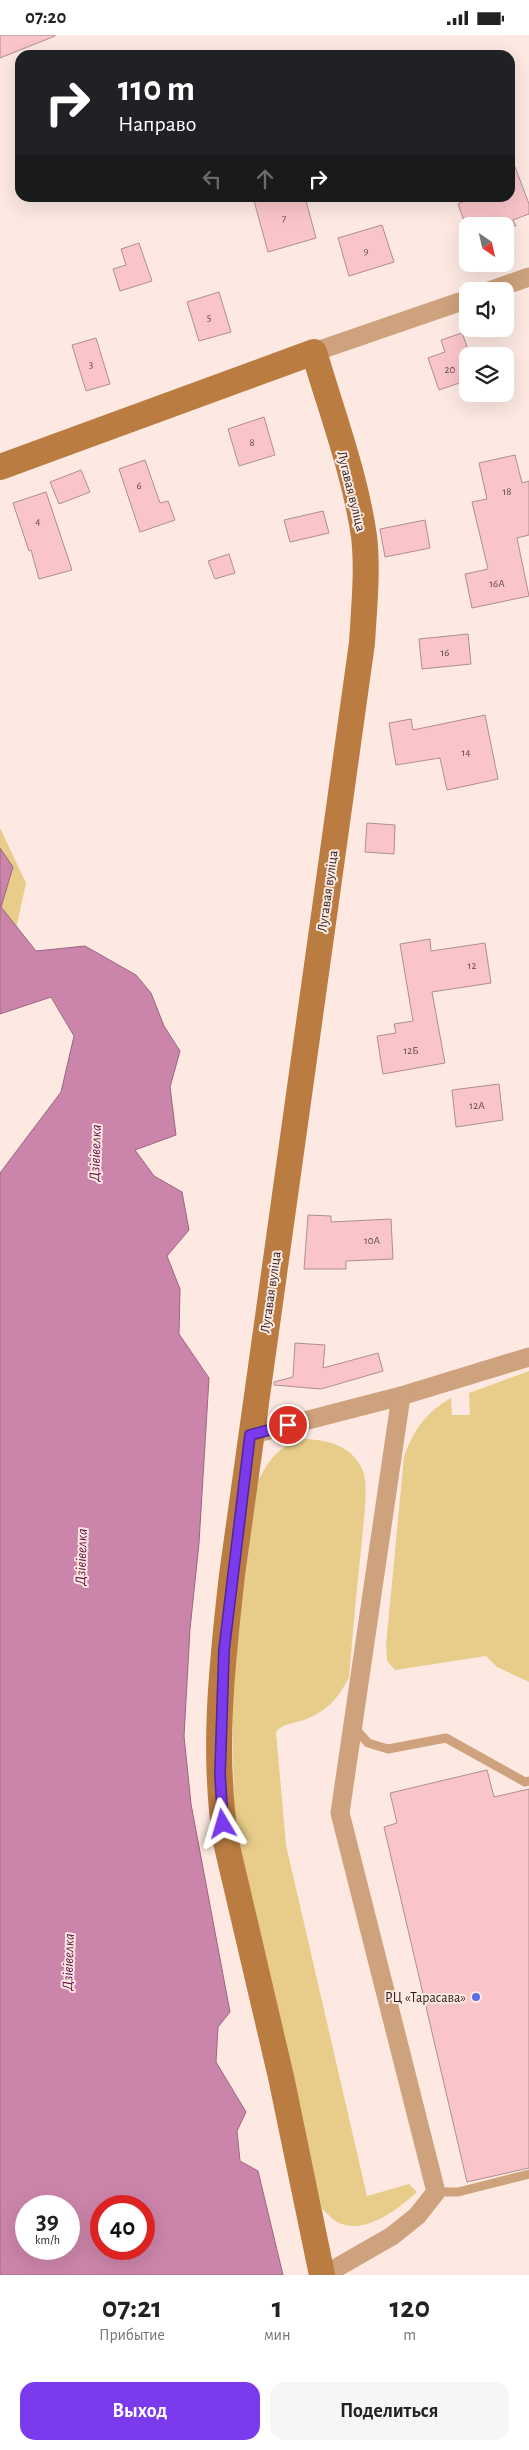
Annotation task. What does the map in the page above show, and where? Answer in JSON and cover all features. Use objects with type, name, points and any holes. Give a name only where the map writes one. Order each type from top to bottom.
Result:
[{"type":"street","points":[[514,282],[529,277]]},
{"type":"street","points":[[0,467],[314,352],[459,302]]},
{"type":"street","name":"Лугавая вуліца","points":[[314,352],[357,498],[364,538],[366,575],[362,643],[250,1435],[224,1650],[220,1713],[220,1806],[234,1882],[281,2077],[323,2275]]},
{"type":"street","points":[[250,1435],[401,1397],[529,1357]]},
{"type":"street","points":[[323,2275],[392,2236],[417,2216],[436,2192],[340,1813],[401,1397]]},
{"type":"lane","points":[[352,1726],[368,1743],[388,1749],[446,1738],[525,1782],[529,1781]]},
{"type":"lane","points":[[436,2192],[458,2192],[529,2174]]},
{"type":"shaded area","points":[[0,828],[26,883],[0,1001]]},
{"type":"shaded area","points":[[529,1371],[529,1682],[497,1667],[486,1656],[395,1670],[387,1661],[386,1645],[404,1457],[412,1439],[422,1423],[442,1403],[451,1398],[452,1415],[470,1415],[469,1393]]},
{"type":"shaded area","points":[[300,1439],[328,1442],[345,1449],[358,1462],[363,1471],[366,1486],[349,1677],[336,1698],[319,1713],[304,1720],[285,1725],[276,1732],[286,1845],[367,2196],[409,2184],[417,2192],[391,2213],[359,2226],[337,2222],[322,2209],[234,1820],[232,1668],[258,1481],[274,1455]]},
{"type":"water","name":"Дзівівелка","points":[[0,848],[13,867],[1,907],[36,951],[85,946],[136,975],[151,993],[164,1026],[180,1051],[170,1087],[176,1135],[135,1150],[154,1176],[182,1192],[189,1230],[167,1256],[180,1289],[179,1334],[209,1378],[199,1543],[190,1629],[184,1736],[191,1804],[230,2012],[218,2027],[216,2062],[246,2112],[237,2131],[240,2161],[258,2171],[283,2275],[0,2275],[0,1173],[61,1092],[74,1036],[51,997],[0,1014]]},
{"type":"building","points":[[0,35],[55,35],[20,50],[15,50],[15,52],[0,58]]},
{"type":"building","points":[[515,167],[529,204],[529,214],[514,220],[514,217],[463,217],[458,204],[463,202],[515,202]]},
{"type":"building","points":[[254,202],[306,202],[316,238],[268,252]]},
{"type":"building","points":[[382,225],[394,262],[349,276],[338,238]]},
{"type":"building","points":[[139,243],[152,281],[120,291],[113,269],[126,265],[121,249]]},
{"type":"building","points":[[219,292],[231,332],[199,341],[187,302]]},
{"type":"building","points":[[459,334],[459,337],[464,337],[467,347],[459,347],[459,383],[439,390],[428,358],[445,352],[441,340]]},
{"type":"building","points":[[96,338],[110,384],[86,391],[72,345]]},
{"type":"building","points":[[264,417],[275,455],[239,466],[228,429]]},
{"type":"building","points":[[515,455],[522,483],[529,481],[529,535],[517,538],[529,596],[472,608],[465,574],[488,569],[472,502],[487,499],[479,463]]},
{"type":"building","points":[[145,460],[160,503],[168,501],[175,520],[140,532],[119,469]]},
{"type":"building","points":[[81,470],[90,492],[59,504],[50,482]]},
{"type":"building","points":[[46,492],[72,570],[39,579],[31,550],[29,551],[13,503]]},
{"type":"building","points":[[323,511],[329,533],[290,542],[284,520]]},
{"type":"building","points":[[425,520],[430,548],[385,557],[380,529]]},
{"type":"building","points":[[229,554],[235,573],[215,579],[208,561]]},
{"type":"building","points":[[468,634],[471,664],[422,669],[419,639]]},
{"type":"building","points":[[485,715],[498,779],[447,790],[440,758],[396,765],[389,723],[411,719],[413,730]]},
{"type":"building","points":[[367,823],[395,825],[394,854],[365,852]]},
{"type":"building","points":[[430,939],[431,951],[485,943],[491,983],[432,992],[445,1063],[383,1074],[377,1036],[396,1033],[394,1024],[413,1021],[400,944]]},
{"type":"building","points":[[499,1084],[503,1120],[456,1127],[452,1090]]},
{"type":"building","points":[[308,1215],[331,1216],[331,1222],[391,1219],[393,1259],[346,1261],[346,1269],[304,1269]]},
{"type":"building","points":[[295,1343],[325,1345],[323,1368],[378,1353],[383,1371],[321,1389],[274,1385],[274,1382],[293,1377]]},
{"type":"building","name":"РЦ «Тарасава»","points":[[487,1770],[494,1797],[529,1789],[529,2168],[467,2182],[384,1827],[397,1823],[390,1793]]},
{"type":"place","name":"РЦ «Тарасава»","points":[[476,1997]]},
{"type":"route","points":[[223,1824],[220,1806],[220,1713],[224,1650],[250,1435],[288,1425]]}]
